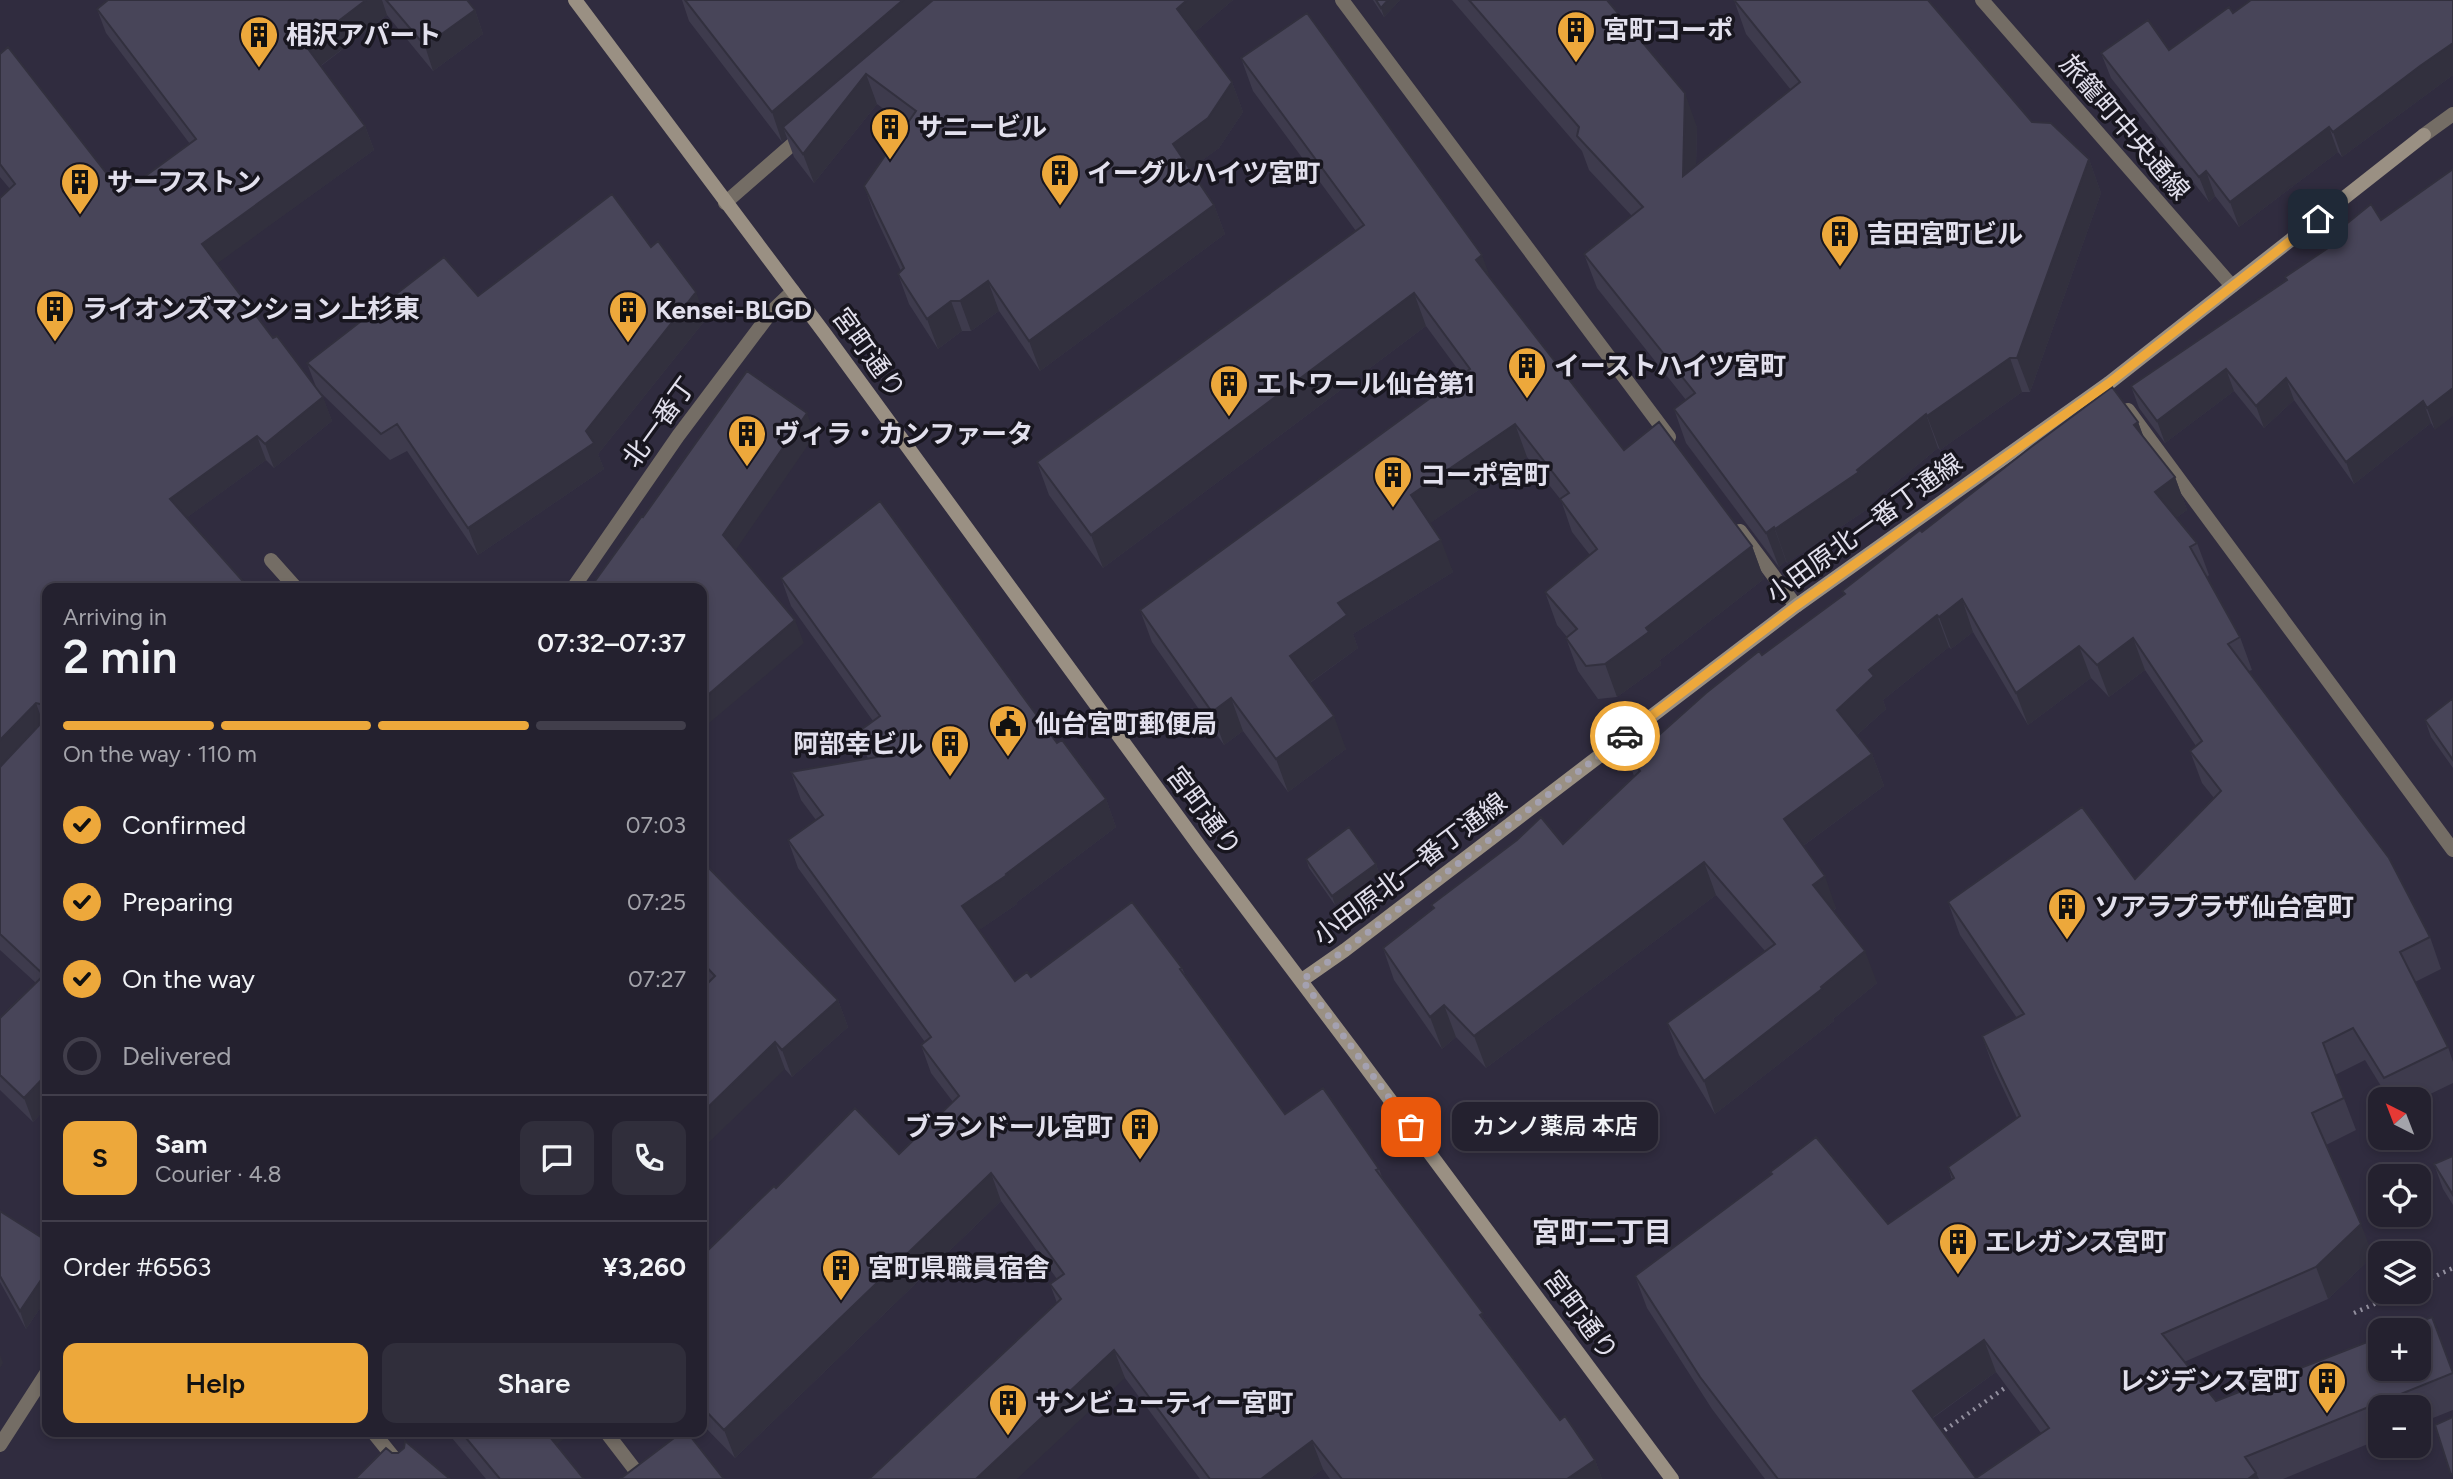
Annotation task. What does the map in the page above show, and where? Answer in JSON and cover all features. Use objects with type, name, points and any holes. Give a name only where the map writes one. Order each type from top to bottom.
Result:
[{"type":"street","name":"宮町通り","points":[[575,0],[793,291],[1200,847],[1302,980],[1672,1479]]},
{"type":"street","points":[[1342,0],[1681,452]]},
{"type":"street","name":"旅籠町中央通線","points":[[1982,0],[2232,286]]},
{"type":"street","name":"小田原北一番丁通線","points":[[1302,980],[1796,606],[2109,383],[2453,114]]},
{"type":"street","points":[[725,203],[818,122]]},
{"type":"street","name":"北一番丁","points":[[576,583],[686,425],[772,311],[793,291]]},
{"type":"street","points":[[2109,383],[2453,850]]},
{"type":"street","points":[[1730,518],[1796,606]]},
{"type":"street","points":[[271,561],[291,583]]},
{"type":"street","points":[[0,1445],[42,1380]]},
{"type":"street","points":[[377,1437],[407,1475]]},
{"type":"street","points":[[610,1437],[642,1479]]},
{"type":"path","points":[[2431,1277],[2453,1268]]},
{"type":"path","points":[[2354,1313],[2374,1304]]},
{"type":"path","points":[[1930,1440],[2019,1378]]},
{"type":"building","points":[[108,0],[366,0],[306,46],[365,126],[202,244],[273,338],[277,336],[323,397],[265,444],[257,436],[170,499],[245,583],[42,583],[42,704],[36,703],[0,740],[0,198],[15,184],[0,164],[0,54],[8,47],[122,193],[196,139],[97,9]]},
{"type":"building","points":[[386,0],[467,0],[475,10],[425,46]]},
{"type":"building","points":[[685,0],[903,0],[772,112]]},
{"type":"building","points":[[933,0],[1187,0],[1177,9],[1232,82],[1208,118],[1173,144],[1214,205],[1029,341],[988,281],[960,301],[951,301],[927,319],[898,274],[904,268],[864,186],[916,111],[866,74],[803,154],[783,127]]},
{"type":"building","points":[[1376,0],[1388,0],[1381,8]]},
{"type":"building","name":"吉田宮町ビル","points":[[1469,0],[1607,0],[1685,93],[1683,176],[1800,82],[1734,0],[1928,0],[2032,122],[2051,123],[2089,159],[2017,358],[2010,358],[1927,416],[1926,414],[1857,470],[1859,472],[1766,533],[1674,409],[1695,393],[1584,254],[1643,207],[1577,136],[1579,127]]},
{"type":"building","points":[[2251,0],[2453,0],[2453,43],[2333,132],[2329,127],[2230,202],[2206,171],[2199,177],[2101,53],[2148,20],[2169,50],[2229,7],[2233,13]]},
{"type":"building","points":[[1307,13],[1482,255],[1476,260],[1624,450],[1659,422],[1752,546],[1646,628],[1649,632],[1605,664],[1586,666],[1566,638],[1577,629],[1545,592],[1597,549],[1560,499],[1569,493],[1515,424],[1411,495],[1441,540],[1338,603],[1347,615],[1290,656],[1334,716],[1276,759],[1231,698],[1212,712],[1140,610],[1470,369],[1414,293],[1091,535],[1037,462],[1364,225],[1241,58]]},
{"type":"building","points":[[2453,169],[2453,388],[2427,408],[2423,401],[2346,462],[2286,378],[2256,406],[2226,369],[2157,421],[2131,386],[2287,280],[2285,277],[2328,248],[2324,242],[2371,204],[2381,220]]},
{"type":"building","points":[[612,194],[651,247],[658,241],[696,292],[586,431],[594,443],[468,528],[397,424],[381,434],[307,363],[444,257],[478,296]]},
{"type":"building","points":[[747,371],[807,413],[723,535],[795,620],[707,696],[707,583],[594,583]]},
{"type":"building","points":[[2112,387],[2138,422],[2134,425],[2175,477],[2155,492],[2197,543],[2190,547],[2240,637],[2228,644],[2389,858],[2430,937],[2400,952],[2448,1047],[2384,1078],[2353,1028],[2323,1043],[2344,1098],[2312,1113],[2361,1224],[2316,1267],[2162,1334],[2216,1401],[2368,1342],[2368,1381],[2431,1381],[2429,1318],[2432,1317],[2453,1373],[2399,1395],[2368,1395],[2368,1407],[2245,1457],[2256,1473],[2248,1479],[1778,1479],[1700,1377],[1635,1276],[1772,1174],[1770,1172],[1816,1137],[1888,1224],[1954,1178],[1948,1167],[2020,1116],[1982,1036],[2024,1014],[1948,902],[2082,807],[2135,879],[2221,791],[2190,751],[2202,741],[2133,638],[2097,665],[2079,646],[2016,693],[1962,599],[1939,617],[1937,615],[1869,670],[1874,676],[1837,710],[1872,754],[1784,819],[1825,876],[1813,885],[1865,951],[1821,987],[1822,989],[1704,1081],[1667,1023],[1775,944],[1704,862],[1474,1036],[1444,1005],[1430,1017],[1383,948],[1434,908],[1431,905],[1517,840],[1541,817],[1563,844],[1640,771],[1626,754],[1658,736],[1759,651],[1762,655],[1845,594],[1842,591],[1920,530],[1922,532]],"holes":[[[1984,1340],[2049,1428],[1976,1478],[1913,1391]]]},
{"type":"building","points":[[880,501],[1057,743],[1062,740],[1106,799],[962,906],[1015,981],[1027,972],[1031,977],[1132,902],[1285,1114],[1323,1088],[1379,1169],[1376,1170],[1483,1313],[1480,1315],[1560,1420],[1565,1416],[1595,1460],[1567,1479],[1342,1479],[1312,1441],[1261,1479],[1210,1479],[1114,1350],[976,1479],[869,1479],[1061,1299],[1050,1284],[1064,1274],[991,1173],[724,1430],[707,1412],[707,1251],[774,1186],[776,1188],[855,1108],[899,1154],[959,1096],[921,1045],[931,1037],[788,840],[823,815],[791,772],[877,757],[858,732],[880,716],[781,578]]},
{"type":"building","points":[[2453,698],[2453,760],[2425,720]]},
{"type":"building","points":[[42,722],[42,973],[0,934],[0,767]]},
{"type":"building","points":[[1349,827],[1376,864],[1332,896],[1306,859]]},
{"type":"building","points":[[707,866],[838,1000],[782,1050],[775,1042],[707,1108],[707,984],[715,976],[707,967]]},
{"type":"building","points":[[42,977],[42,1079],[24,1098],[0,1075],[0,1018]]},
{"type":"building","points":[[2453,1156],[2453,1195],[2434,1164]]},
{"type":"building","points":[[0,1211],[42,1238],[42,1278],[20,1311],[0,1276]]},
{"type":"building","points":[[2453,1417],[2453,1474],[2451,1475],[2435,1425]]},
{"type":"building","points":[[465,1437],[550,1437],[584,1479],[500,1479]]},
{"type":"building","points":[[675,1437],[691,1437],[724,1479],[620,1479]]},
{"type":"building","points":[[405,1441],[450,1479],[355,1479],[386,1448],[392,1453],[398,1453],[404,1448]]},
{"type":"way so far","points":[[1411,1127],[1302,980],[1625,736]]},
{"type":"place","name":"宮町コーポ","points":[[1576,64]]},
{"type":"place","name":"相沢アパート","points":[[259,69]]},
{"type":"place","name":"サニービル","points":[[890,161]]},
{"type":"place","name":"イーグルハイツ宮町","points":[[1060,207]]},
{"type":"place","name":"サーフストン","points":[[80,216]]},
{"type":"place","name":"吉田宮町ビル","points":[[1840,268]]},
{"type":"place","name":"ライオンズマンション上杉東","points":[[55,343]]},
{"type":"place","name":"Kensei-BLGD","points":[[628,344]]},
{"type":"place","name":"イーストハイツ宮町","points":[[1527,400]]},
{"type":"place","name":"エトワール仙台第1","points":[[1229,418]]},
{"type":"place","name":"ヴィラ・カンファータ","points":[[747,468]]},
{"type":"place","name":"コーポ宮町","points":[[1393,509]]},
{"type":"place","name":"仙台宮町郵便局","points":[[1008,758]]},
{"type":"place","name":"阿部幸ビル","points":[[950,778]]},
{"type":"place","name":"ソアラプラザ仙台宮町","points":[[2067,941]]},
{"type":"place","name":"カンノ薬局 本店","points":[[1411,1127]]},
{"type":"place","name":"ブランドール宮町","points":[[1140,1161]]},
{"type":"place","name":"エレガンス宮町","points":[[1958,1276]]},
{"type":"place","name":"宮町県職員宿舎","points":[[841,1302]]},
{"type":"place","name":"レジデンス宮町","points":[[2327,1415]]},
{"type":"place","name":"サンビューティー宮町","points":[[1008,1437]]},
{"type":"district","name":"宮町二丁目","points":[[1602,1232]]},
{"type":"route","points":[[1625,736],[1796,606],[2109,383],[2318,219]]}]
